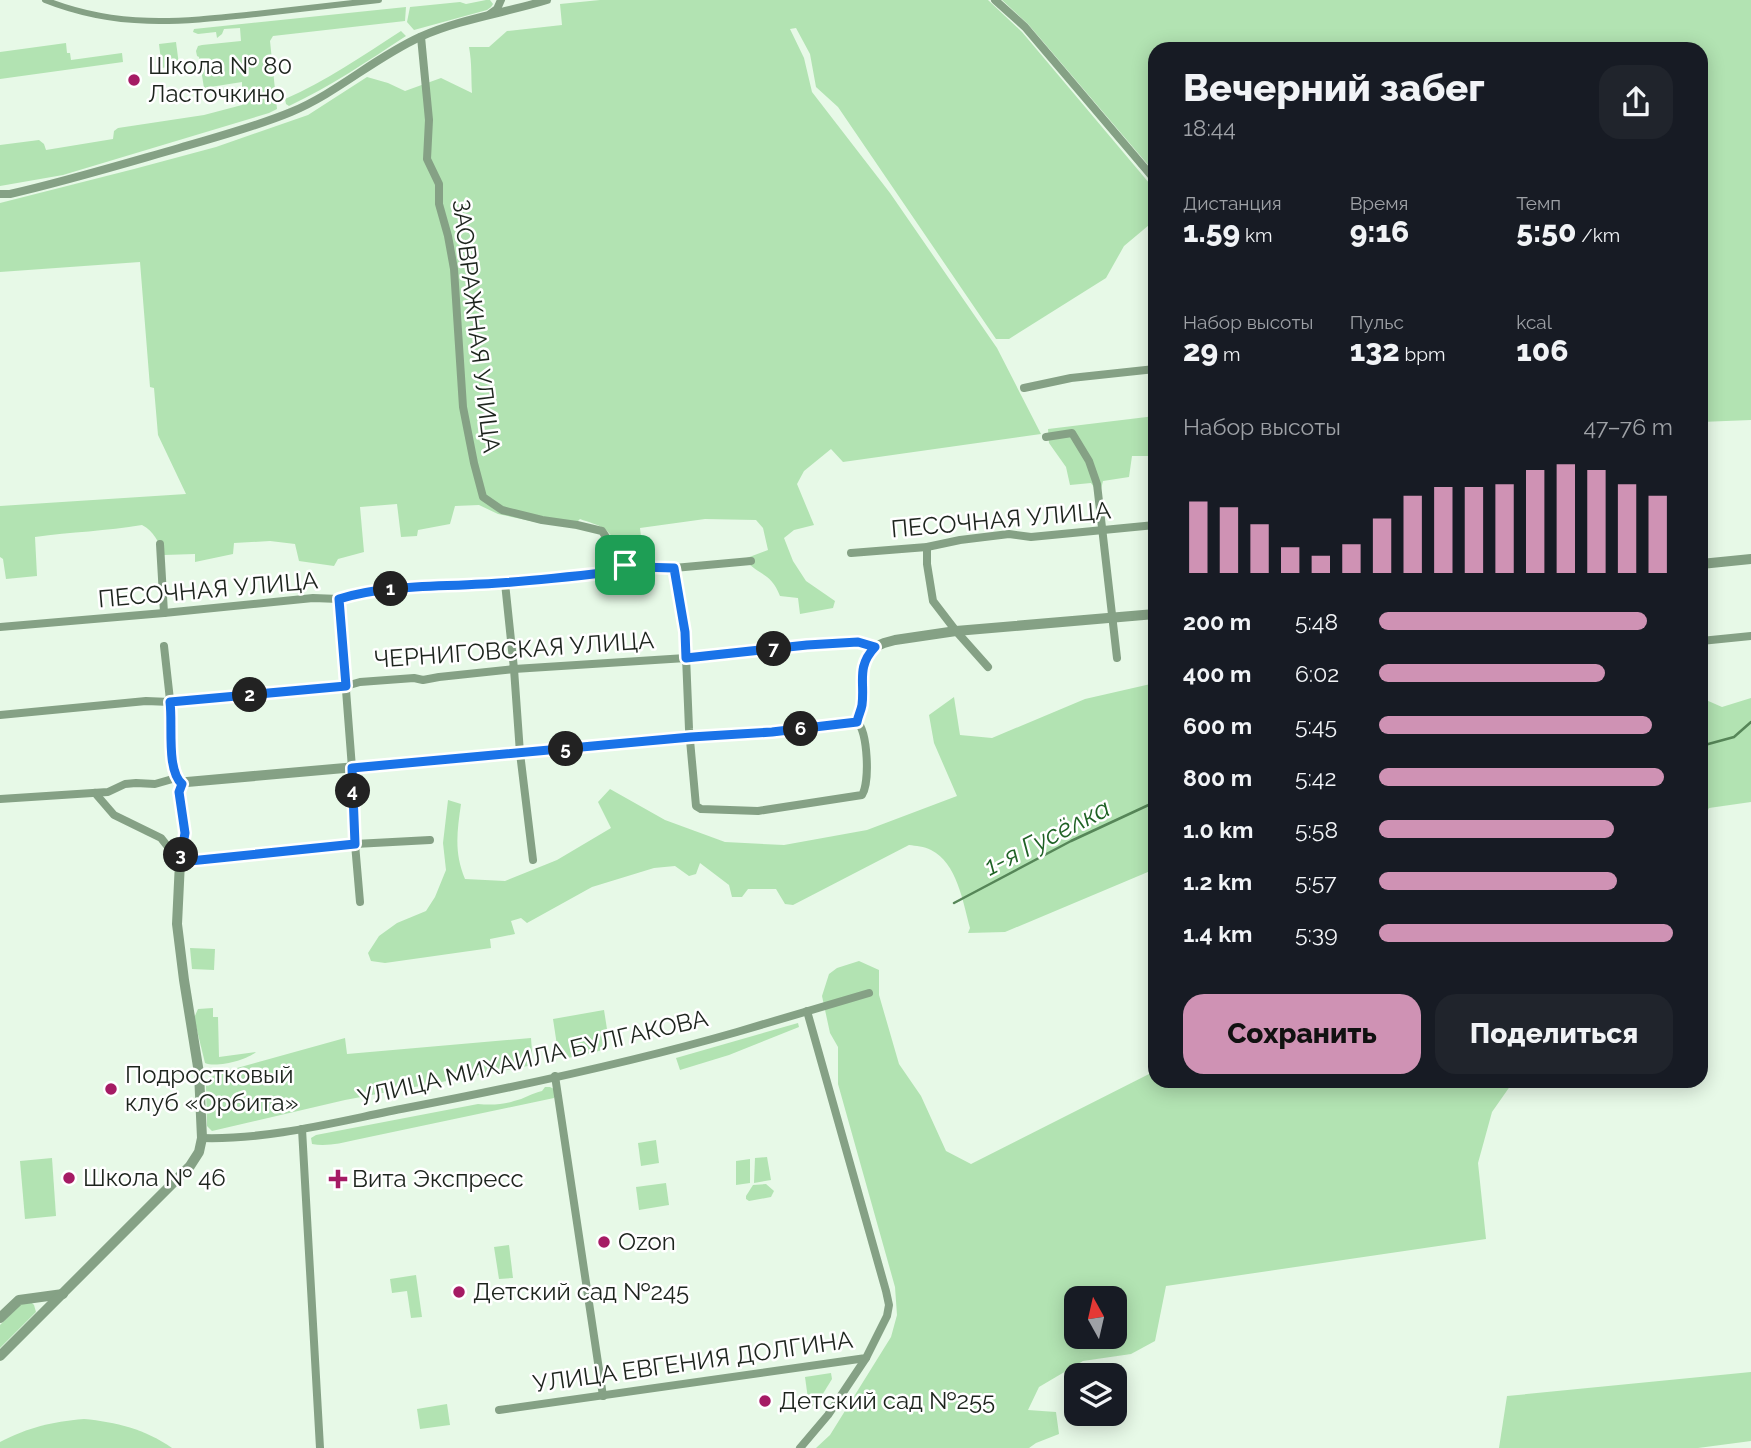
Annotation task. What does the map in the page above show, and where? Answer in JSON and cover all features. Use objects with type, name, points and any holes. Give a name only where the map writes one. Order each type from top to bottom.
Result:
[{"type":"street","points":[[45,0],[100,16],[134,21],[190,21],[379,0]]},
{"type":"street","points":[[488,16],[497,9],[501,0]]},
{"type":"street","points":[[0,194],[72,180],[250,126],[292,111],[326,94],[400,47],[421,37],[547,0]]},
{"type":"street","points":[[995,0],[1025,27],[1148,172]]},
{"type":"street","name":"ЗАОВРАЖНАЯ УЛИЦА","points":[[421,37],[429,120],[428,159],[439,184],[439,204],[454,270],[463,407],[483,497],[502,510],[602,531],[625,565]]},
{"type":"street","points":[[1024,388],[1071,378],[1148,370]]},
{"type":"street","points":[[1046,437],[1072,433],[1089,461],[1097,484],[1116,658]]},
{"type":"street","name":"ПЕСОЧНАЯ УЛИЦА","points":[[851,553],[928,547],[1009,534],[1031,537],[1148,526]]},
{"type":"street","points":[[160,544],[164,613]]},
{"type":"street","points":[[928,547],[933,601],[988,667]]},
{"type":"street","points":[[1708,563],[1751,559]]},
{"type":"street","name":"ПЕСОЧНАЯ УЛИЦА","points":[[0,627],[313,597],[339,599],[383,589],[505,583],[611,572],[625,565],[674,568],[751,561]]},
{"type":"street","points":[[0,799],[108,792],[125,784],[136,783],[187,782],[691,737],[772,732],[857,722],[862,726],[867,758],[865,789],[862,795],[758,811],[701,809],[696,806],[691,737],[686,658],[685,632],[674,568]]},
{"type":"street","points":[[505,583],[520,753],[533,860]]},
{"type":"street","points":[[339,599],[360,902]]},
{"type":"street","name":"ЧЕРНИГОВСКАЯ УЛИЦА","points":[[0,715],[346,686],[360,682],[414,678],[423,680],[514,669],[686,658],[807,645],[858,642],[875,647],[895,640],[956,631],[1148,615]]},
{"type":"street","points":[[1708,640],[1751,636]]},
{"type":"street","points":[[0,1356],[190,1166],[199,1152],[202,1138],[199,1073],[177,924],[180,862],[185,833],[179,781],[172,756],[172,718],[164,646]]},
{"type":"street","points":[[857,722],[862,706],[862,670],[875,647]]},
{"type":"street","points":[[95,793],[114,815],[161,838],[180,862]]},
{"type":"street","points":[[180,862],[355,844],[430,840]]},
{"type":"street","name":"УЛИЦА МИХАИЛА БУЛГАКОВА","points":[[202,1138],[302,1129],[483,1093],[651,1054],[869,993]]},
{"type":"street","name":"УЛИЦА ЕВГЕНИЯ ДОЛГИНА","points":[[499,1410],[866,1358],[887,1316],[889,1305],[807,1011]]},
{"type":"street","points":[[555,1076],[603,1396]]},
{"type":"street","points":[[302,1129],[320,1448]]},
{"type":"street","points":[[0,1318],[19,1300],[63,1294]]},
{"type":"street","points":[[800,1448],[828,1415],[866,1358]]},
{"type":"green space","points":[[486,0],[493,4],[487,10],[414,30],[407,22],[410,7],[460,2],[466,4]]},
{"type":"green space","points":[[600,0],[988,0],[1022,32],[1148,182],[1148,226],[1124,246],[1106,278],[1009,339],[996,339],[838,107],[816,87],[810,54],[796,28],[790,29],[804,58],[812,92],[890,193],[997,348],[1041,434],[843,462],[831,449],[804,471],[797,484],[814,525],[794,530],[784,538],[793,561],[806,581],[835,601],[833,608],[800,614],[798,598],[780,596],[773,582],[744,559],[768,550],[763,528],[756,520],[705,519],[640,528],[644,563],[627,559],[607,531],[580,519],[572,527],[540,523],[498,514],[479,505],[455,506],[450,524],[418,530],[417,536],[401,537],[397,504],[360,507],[364,552],[338,559],[334,566],[299,561],[295,544],[270,541],[234,543],[233,554],[195,562],[195,554],[164,555],[153,534],[142,525],[35,537],[37,576],[6,579],[3,559],[0,557],[0,506],[186,494],[158,435],[154,388],[150,387],[140,262],[0,272],[0,203],[216,147],[308,115],[367,77],[405,91],[441,78],[472,93],[469,47],[489,47],[507,31],[562,25],[560,4]]},
{"type":"green space","points":[[1002,0],[1751,0],[1751,420],[1708,422],[1708,42],[1148,42],[1148,165],[1028,24]]},
{"type":"green space","points":[[406,7],[405,21],[273,36],[270,41],[277,109],[269,113],[63,175],[0,186],[0,145],[39,140],[46,150],[113,139],[114,131],[118,128],[204,115],[242,105],[242,82],[204,88],[196,51],[198,46],[202,45],[241,41],[240,28],[224,29],[217,38],[216,32],[198,34],[193,32],[194,29]]},
{"type":"green space","points":[[401,31],[406,36],[363,64],[305,98],[289,106],[286,104],[285,99],[330,76]]},
{"type":"green space","points":[[176,42],[179,65],[162,68],[159,44]]},
{"type":"green space","points":[[66,43],[71,60],[122,53],[123,62],[0,79],[0,52]]},
{"type":"green space","points":[[1148,417],[1148,456],[1132,456],[1129,477],[1103,481],[1101,489],[1096,490],[1091,483],[1070,485],[1066,467],[1049,443],[1048,429]]},
{"type":"green space","points":[[1148,685],[1148,872],[1005,932],[968,933],[970,928],[958,884],[947,864],[931,850],[909,845],[793,905],[785,904],[776,889],[748,889],[742,897],[732,897],[729,885],[700,863],[696,874],[689,876],[675,866],[654,868],[592,887],[527,923],[521,918],[511,921],[515,934],[490,939],[491,948],[385,963],[371,961],[368,953],[379,936],[397,923],[426,911],[435,897],[446,870],[443,843],[448,800],[461,804],[458,851],[465,879],[505,881],[557,860],[611,828],[598,802],[610,789],[665,820],[725,842],[784,845],[867,830],[957,796],[934,743],[929,715],[954,697],[960,735],[992,738],[1085,699]]},
{"type":"green space","points":[[1751,698],[1751,802],[1708,810],[1708,701],[1722,707]]},
{"type":"green space","points":[[190,948],[215,949],[214,970],[192,969]]},
{"type":"green space","points":[[859,961],[879,970],[879,995],[899,1064],[921,1096],[946,1151],[971,1164],[1148,1075],[1148,1088],[1509,1088],[1492,1112],[1478,1163],[1486,1239],[1166,1286],[1155,1341],[1131,1354],[1064,1363],[1064,1372],[1039,1387],[1028,1410],[1056,1412],[1059,1434],[1029,1448],[816,1448],[830,1435],[891,1337],[897,1315],[895,1287],[838,1084],[838,1047],[830,1033],[822,996],[829,974],[837,968]]},
{"type":"green space","points":[[213,1008],[213,1017],[218,1017],[219,1057],[256,1052],[231,1062],[216,1065],[205,1063],[194,1018],[198,1009]]},
{"type":"green space","points":[[604,1010],[609,1042],[603,1050],[568,1058],[558,1052],[553,1019]]},
{"type":"green space","points":[[798,1023],[799,1027],[729,1055],[680,1070],[676,1058]]},
{"type":"green space","points":[[345,1038],[347,1054],[531,1038],[533,1065],[345,1100],[212,1131],[207,1126],[208,1079],[219,1073]]},
{"type":"green space","points":[[545,1087],[554,1089],[554,1098],[339,1143],[312,1144],[311,1138],[316,1135],[478,1104],[505,1103],[542,1091]]},
{"type":"green space","points":[[656,1140],[659,1163],[641,1166],[638,1143]]},
{"type":"green space","points":[[767,1157],[771,1180],[754,1183],[755,1158]]},
{"type":"green space","points":[[52,1158],[56,1216],[25,1219],[20,1161]]},
{"type":"green space","points":[[750,1159],[750,1183],[736,1185],[736,1161]]},
{"type":"green space","points":[[666,1183],[669,1205],[639,1210],[636,1187]]},
{"type":"green space","points":[[766,1184],[774,1191],[771,1197],[749,1201],[746,1199],[753,1185]]},
{"type":"green space","points":[[509,1245],[513,1278],[499,1279],[494,1247]]},
{"type":"green space","points":[[416,1275],[422,1317],[411,1318],[407,1291],[392,1293],[390,1279]]},
{"type":"green space","points":[[23,1302],[31,1302],[36,1312],[0,1348],[0,1325]]},
{"type":"green space","points":[[1751,1372],[1751,1441],[1698,1448],[1499,1448],[1507,1396]]},
{"type":"green space","points":[[831,1373],[832,1379],[816,1405],[809,1406],[805,1377]]},
{"type":"green space","points":[[447,1404],[450,1425],[420,1429],[417,1409]]},
{"type":"green space","points":[[84,1419],[130,1428],[172,1448],[0,1448],[0,1442],[21,1432]]},
{"type":"waterway","name":"1-я Гусёлка","points":[[1708,744],[1734,737],[1751,722]]},
{"type":"waterway","name":"1-я Гусёлка","points":[[954,903],[1071,841],[1148,805]]},
{"type":"place","name":"Школа № 80 Ласточкино","points":[[134,80]]},
{"type":"place","name":"Подростковый клуб «Орбита»","points":[[111,1089]]},
{"type":"place","name":"Школа № 46","points":[[69,1178]]},
{"type":"place","name":"Вита Экспресс","points":[[338,1179]]},
{"type":"place","name":"Ozon","points":[[604,1242]]},
{"type":"place","name":"Детский сад №245","points":[[459,1292]]},
{"type":"place","name":"Детский сад №255","points":[[765,1401]]},
{"type":"route","points":[[625,565],[674,568],[685,632],[686,658],[858,642],[875,647],[862,670],[862,706],[857,722],[772,732],[352,768],[355,844],[180,862],[185,833],[179,792],[182,784],[173,769],[170,702],[346,686],[339,599],[357,593],[383,589],[505,583],[611,572],[625,565]]}]
